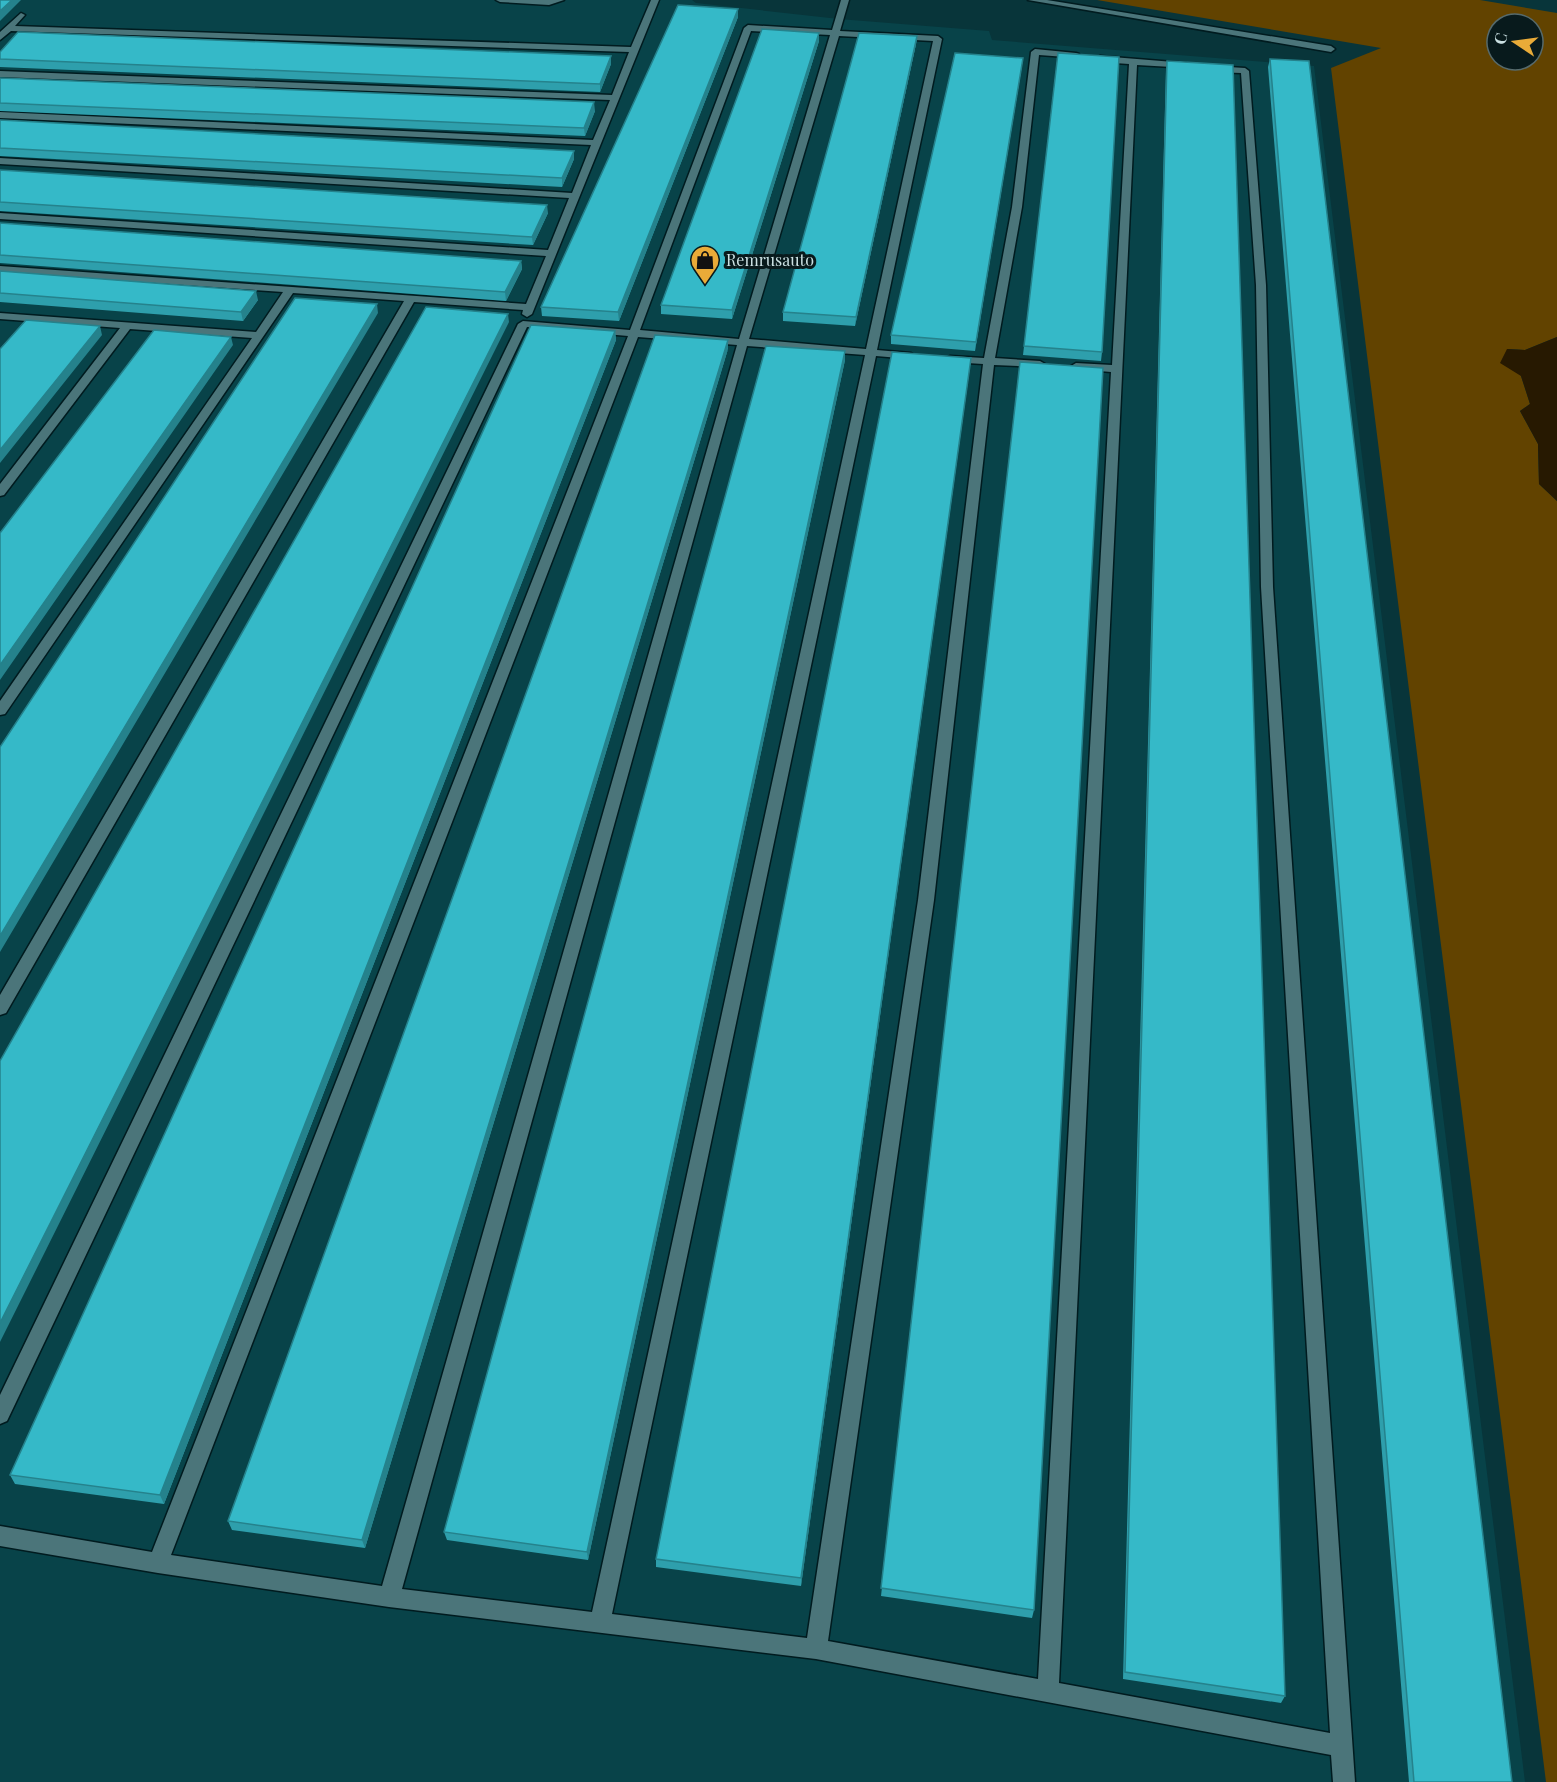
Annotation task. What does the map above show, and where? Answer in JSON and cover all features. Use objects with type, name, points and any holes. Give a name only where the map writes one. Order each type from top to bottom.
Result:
[{"type":"street","points":[[500,0],[549,3],[560,0]]},
{"type":"street","points":[[0,1414],[523,324],[655,0]]},
{"type":"street","points":[[389,1597],[743,342],[845,0]]},
{"type":"street","points":[[1032,0],[1331,49]]},
{"type":"street","points":[[0,37],[21,15]]},
{"type":"street","points":[[9,28],[635,50]]},
{"type":"street","points":[[158,1563],[634,333],[748,28],[938,39],[600,1623]]},
{"type":"street","points":[[816,1649],[926,900],[989,362],[1017,207],[1035,52],[1245,71],[1261,285],[1267,587],[1344,1782]]},
{"type":"street","points":[[1048,1692],[1118,369],[1132,62]]},
{"type":"street","points":[[0,74],[615,98]]},
{"type":"street","points":[[0,115],[597,143]]},
{"type":"street","points":[[0,161],[576,196]]},
{"type":"street","points":[[0,216],[552,253]]},
{"type":"street","points":[[0,269],[530,307]]},
{"type":"street","points":[[0,711],[290,290]]},
{"type":"street","points":[[0,1009],[411,298]]},
{"type":"street","points":[[0,316],[259,335]]},
{"type":"street","points":[[523,324],[989,362],[1118,369]]},
{"type":"street","points":[[0,492],[127,326]]},
{"type":"street","points":[[0,1536],[158,1563],[389,1597],[816,1649],[1341,1746]]},
{"type":"shaded area","points":[[0,0],[692,0],[696,3],[839,19],[989,31],[992,40],[1314,66],[1525,1782],[0,1782]]},
{"type":"shaded area","points":[[1097,0],[1480,0],[1557,13],[1557,337],[1525,350],[1507,349],[1521,376],[1530,404],[1520,411],[1538,444],[1539,484],[1557,501],[1557,1782],[1546,1782],[1331,68],[1381,48]]},
{"type":"shaded area","points":[[1557,337],[1557,501],[1539,484],[1538,444],[1520,411],[1530,404],[1521,376],[1500,363],[1507,349],[1525,350]]},
{"type":"building","points":[[0,0],[12,0],[0,11]]},
{"type":"building","points":[[678,5],[738,9],[618,312],[541,307]]},
{"type":"building","points":[[762,29],[819,33],[732,310],[661,305]]},
{"type":"building","points":[[18,32],[611,56],[600,84],[0,59],[0,52]]},
{"type":"building","points":[[859,33],[917,36],[856,317],[783,312]]},
{"type":"building","points":[[955,53],[1023,58],[976,342],[891,335]]},
{"type":"building","points":[[1058,53],[1119,57],[1102,352],[1024,346]]},
{"type":"building","points":[[1270,59],[1309,61],[1512,1782],[1414,1782]]},
{"type":"building","points":[[1167,61],[1233,65],[1285,1696],[1125,1672]]},
{"type":"building","points":[[0,78],[594,102],[584,128],[0,103]]},
{"type":"building","points":[[0,120],[574,151],[562,178],[0,148]]},
{"type":"building","points":[[0,170],[547,205],[532,237],[0,202]]},
{"type":"building","points":[[0,223],[521,261],[505,292],[0,255]]},
{"type":"building","points":[[0,271],[256,291],[241,312],[0,293]]},
{"type":"building","points":[[295,298],[377,304],[0,936],[0,747]]},
{"type":"building","points":[[426,307],[508,314],[0,1323],[0,1061]]},
{"type":"building","points":[[26,320],[100,326],[0,450],[0,349]]},
{"type":"building","points":[[531,325],[615,331],[160,1495],[10,1475]]},
{"type":"building","points":[[154,330],[231,337],[0,665],[0,533]]},
{"type":"building","points":[[655,335],[728,340],[362,1540],[228,1521]]},
{"type":"building","points":[[766,346],[845,351],[587,1552],[444,1532]]},
{"type":"building","points":[[892,352],[971,358],[801,1578],[656,1559]]},
{"type":"building","points":[[1020,362],[1103,368],[1034,1610],[881,1588]]},
{"type":"place","name":"Remrusauto","points":[[705,286]]}]
